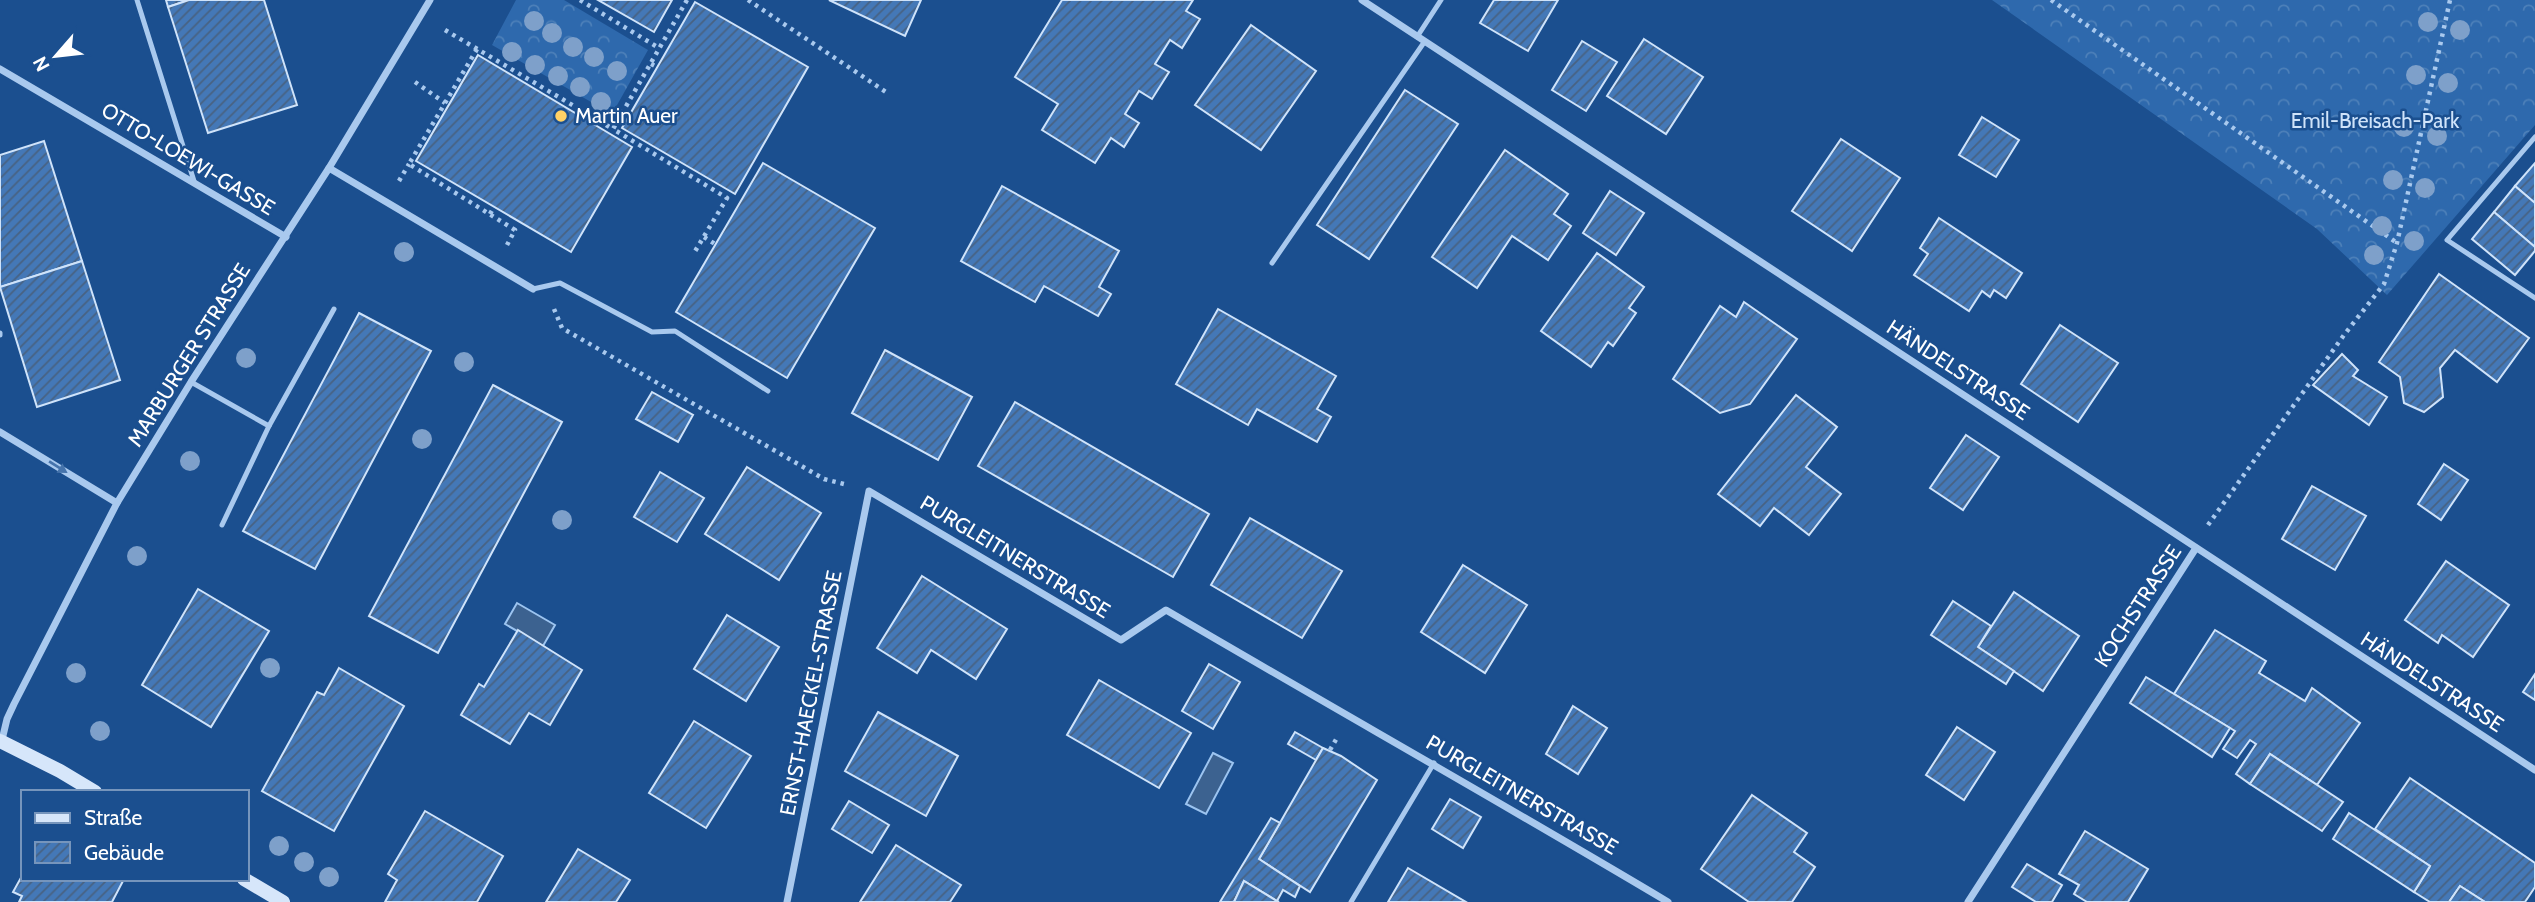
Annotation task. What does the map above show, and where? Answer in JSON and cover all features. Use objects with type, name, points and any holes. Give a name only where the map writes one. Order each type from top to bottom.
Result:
[{"type":"main road","points":[[0,744],[60,771],[92,790]]},
{"type":"main road","points":[[247,881],[283,902]]},
{"type":"street","name":"MARBURGER STRASSE","points":[[0,744],[14,704],[117,503],[191,382],[330,169],[430,0]]},
{"type":"street","name":"HÄNDELSTRASSE","points":[[1362,0],[2535,770]]},
{"type":"street","name":"OTTO-LOEWI-GASSE","points":[[0,69],[286,237]]},
{"type":"street","points":[[330,169],[533,289]]},
{"type":"street","points":[[0,432],[117,503]]},
{"type":"street","name":"PURGLEITNERSTRASSE","points":[[869,491],[1121,640],[1166,610],[1348,717],[1434,763],[1668,902]]},
{"type":"street","name":"ERNST-HAECKEL-STRASSE","points":[[787,902],[869,491]]},
{"type":"street","name":"KOCHSTRASSE","points":[[1968,902],[2196,548]]},
{"type":"lane","points":[[137,0],[194,181]]},
{"type":"lane","points":[[1418,37],[1441,0]]},
{"type":"lane","points":[[1272,263],[1425,41]]},
{"type":"lane","points":[[2535,137],[2447,240],[2535,298]]},
{"type":"lane","points":[[533,289],[560,284],[652,332],[675,331],[768,391]]},
{"type":"lane","points":[[222,525],[269,426],[334,309]]},
{"type":"lane","points":[[191,382],[269,426]]},
{"type":"lane","points":[[1351,902],[1434,763]]},
{"type":"path","points":[[580,0],[659,48]]},
{"type":"path","points":[[613,129],[687,0]]},
{"type":"path","points":[[748,0],[886,92]]},
{"type":"path","points":[[2051,0],[2397,243]]},
{"type":"path","name":"KOCHSTRASSE","points":[[2196,548],[2212,518],[2384,284],[2397,243],[2450,0]]},
{"type":"path","points":[[445,30],[727,198],[694,253]]},
{"type":"path","points":[[477,49],[409,164],[515,230],[494,267]]},
{"type":"path","points":[[651,64],[657,67]]},
{"type":"path","points":[[415,82],[445,103]]},
{"type":"path","points":[[490,214],[495,207]]},
{"type":"path","points":[[704,237],[715,244]]},
{"type":"path","points":[[533,289],[555,310],[562,328],[824,480],[869,491]]},
{"type":"green space","points":[[516,0],[564,0],[648,50],[612,114],[492,45]]},
{"type":"green space","name":"Emil-Breisach-Park","points":[[1992,0],[2535,0],[2535,125],[2387,295],[2317,229]]},
{"type":"shaded area","points":[[517,603],[555,625],[543,646],[505,624]]},
{"type":"shaded area","points":[[1213,753],[1233,763],[1206,814],[1186,804]]},
{"type":"building","points":[[166,0],[189,0],[168,7]]},
{"type":"building","points":[[189,0],[264,0],[297,105],[208,133],[168,7]]},
{"type":"building","points":[[598,0],[672,0],[654,32]]},
{"type":"building","points":[[829,0],[921,0],[905,36]]},
{"type":"building","points":[[1062,0],[1193,0],[1186,11],[1200,19],[1182,48],[1170,40],[1155,64],[1169,72],[1152,99],[1139,91],[1125,114],[1139,123],[1124,147],[1111,138],[1095,163],[1042,130],[1058,104],[1015,77]]},
{"type":"building","points":[[1494,0],[1558,0],[1528,51],[1480,23]]},
{"type":"building","points":[[695,2],[808,67],[735,194],[622,128]]},
{"type":"building","points":[[1251,25],[1316,71],[1261,150],[1195,105]]},
{"type":"building","points":[[1644,39],[1703,77],[1666,134],[1607,96]]},
{"type":"building","points":[[1582,41],[1617,62],[1586,111],[1552,90]]},
{"type":"building","points":[[478,55],[632,147],[571,252],[416,161]]},
{"type":"building","points":[[1405,90],[1458,124],[1369,259],[1317,225]]},
{"type":"building","points":[[1982,117],[2019,140],[1996,177],[1959,155]]},
{"type":"building","points":[[1841,139],[1900,178],[1852,251],[1792,211]]},
{"type":"building","points":[[44,141],[82,261],[0,287],[0,155]]},
{"type":"building","points":[[1505,150],[1568,194],[1554,214],[1571,226],[1548,260],[1512,236],[1477,288],[1432,257]]},
{"type":"building","points":[[763,163],[875,228],[787,378],[676,312]]},
{"type":"building","points":[[2535,163],[2535,203],[2515,186]]},
{"type":"building","points":[[1002,186],[1119,251],[1099,287],[1111,294],[1098,316],[1044,286],[1035,302],[961,261]]},
{"type":"building","points":[[2515,186],[2535,203],[2535,247],[2494,212]]},
{"type":"building","points":[[1610,191],[1644,213],[1616,255],[1583,233]]},
{"type":"building","points":[[2494,212],[2535,247],[2535,251],[2515,275],[2472,239]]},
{"type":"building","points":[[1939,218],[2022,273],[2006,298],[1994,290],[1990,297],[1982,291],[1969,311],[1914,275],[1928,254],[1920,248]]},
{"type":"building","points":[[1597,253],[1644,287],[1629,308],[1636,313],[1613,346],[1608,342],[1591,367],[1541,331]]},
{"type":"building","points":[[82,261],[120,380],[37,407],[0,287]]},
{"type":"building","points":[[2439,274],[2529,338],[2497,382],[2455,350],[2440,368],[2443,397],[2424,412],[2404,403],[2400,377],[2379,362]]},
{"type":"building","points":[[1744,302],[1797,339],[1750,404],[1720,413],[1673,379],[1720,306],[1736,317]]},
{"type":"building","points":[[1218,309],[1336,376],[1317,409],[1331,417],[1317,442],[1257,409],[1248,425],[1176,384]]},
{"type":"building","points":[[359,313],[431,351],[315,569],[243,531]]},
{"type":"building","points":[[2060,325],[2118,363],[2078,422],[2021,384]]},
{"type":"building","points":[[885,350],[972,397],[938,460],[852,413]]},
{"type":"building","points":[[2342,354],[2358,370],[2353,376],[2387,397],[2369,425],[2313,385]]},
{"type":"building","points":[[493,385],[562,422],[438,653],[369,616]]},
{"type":"building","points":[[652,392],[693,415],[678,442],[636,419]]},
{"type":"building","points":[[1796,395],[1837,427],[1806,467],[1841,494],[1809,535],[1774,508],[1760,526],[1718,494]]},
{"type":"building","points":[[1015,402],[1209,514],[1173,577],[978,466]]},
{"type":"building","points":[[1966,435],[1999,457],[1963,510],[1930,488]]},
{"type":"building","points":[[2444,464],[2468,480],[2441,520],[2418,504]]},
{"type":"building","points":[[747,467],[821,513],[779,580],[705,534]]},
{"type":"building","points":[[660,472],[704,498],[677,542],[634,517]]},
{"type":"building","points":[[2312,486],[2366,516],[2335,570],[2282,539]]},
{"type":"building","points":[[1250,518],[1342,571],[1302,638],[1211,585]]},
{"type":"building","points":[[2446,561],[2509,605],[2473,657],[2442,635],[2438,643],[2405,620]]},
{"type":"building","points":[[1463,565],[1527,605],[1485,673],[1421,632]]},
{"type":"building","points":[[922,576],[1007,629],[976,679],[931,650],[917,673],[877,648]]},
{"type":"building","points":[[198,589],[269,631],[211,727],[142,685]]},
{"type":"building","points":[[2014,592],[2079,636],[2043,691],[1978,647]]},
{"type":"building","points":[[1953,601],[1991,626],[1978,647],[2014,671],[2006,684],[1931,635]]},
{"type":"building","points":[[727,615],[779,647],[746,701],[694,669]]},
{"type":"building","points":[[518,630],[582,670],[550,725],[529,713],[510,744],[461,715],[479,684],[484,687]]},
{"type":"building","points":[[2215,630],[2266,661],[2259,673],[2305,701],[2312,688],[2360,723],[2317,785],[2270,754],[2250,784],[2236,774],[2256,744],[2250,740],[2237,758],[2223,749],[2235,731],[2174,694]]},
{"type":"building","points":[[1209,664],[1240,682],[1213,729],[1182,711]]},
{"type":"building","points":[[339,668],[404,706],[334,831],[262,791],[317,692],[324,695]]},
{"type":"building","points":[[2535,674],[2535,700],[2523,692]]},
{"type":"building","points":[[2146,677],[2230,728],[2212,757],[2130,703]]},
{"type":"building","points":[[1099,680],[1191,733],[1159,788],[1067,735]]},
{"type":"building","points":[[1573,706],[1607,728],[1578,774],[1546,754]]},
{"type":"building","points":[[878,712],[958,756],[926,816],[845,771]]},
{"type":"building","points":[[694,721],[751,756],[706,828],[649,793]]},
{"type":"building","points":[[1957,727],[1995,752],[1964,800],[1926,775]]},
{"type":"building","points":[[1295,732],[1323,748],[1316,760],[1288,744]]},
{"type":"building","points":[[1323,748],[1341,756],[1377,780],[1310,892],[1259,859]]},
{"type":"building","points":[[2270,754],[2343,802],[2322,831],[2250,784]]},
{"type":"building","points":[[2410,778],[2535,863],[2535,887],[2525,902],[2485,902],[2460,886],[2449,902],[2430,902],[2414,892],[2430,866],[2375,829]]},
{"type":"building","points":[[1752,795],[1807,833],[1794,852],[1815,867],[1792,902],[1749,902],[1701,869]]},
{"type":"building","points":[[1450,799],[1481,817],[1463,848],[1432,829]]},
{"type":"building","points":[[849,801],[889,825],[872,853],[832,829]]},
{"type":"building","points":[[425,811],[503,856],[477,902],[385,902],[397,880],[388,874]]},
{"type":"building","points":[[2349,813],[2430,866],[2414,892],[2333,839]]},
{"type":"building","points":[[1271,818],[1280,823],[1259,859],[1300,886],[1295,897],[1283,890],[1277,901],[1244,881],[1234,902],[1220,902]]},
{"type":"building","points":[[2085,831],[2148,869],[2128,902],[2087,902],[2074,894],[2079,885],[2059,874]]},
{"type":"building","points":[[896,845],[961,885],[950,902],[860,902]]},
{"type":"building","points":[[578,849],[630,880],[616,902],[546,902]]},
{"type":"building","points":[[2027,864],[2062,885],[2052,902],[2036,902],[2012,887]]},
{"type":"building","points":[[1408,868],[1466,902],[1388,902]]},
{"type":"building","points":[[21,878],[21,881],[123,881],[112,902],[19,902],[22,896],[13,892]]},
{"type":"building","points":[[1244,881],[1277,901],[1279,902],[1234,902]]},
{"type":"building","points":[[2460,886],[2485,902],[2449,902]]},
{"type":"place","name":"Martin Auer","points":[[561,116]]}]
